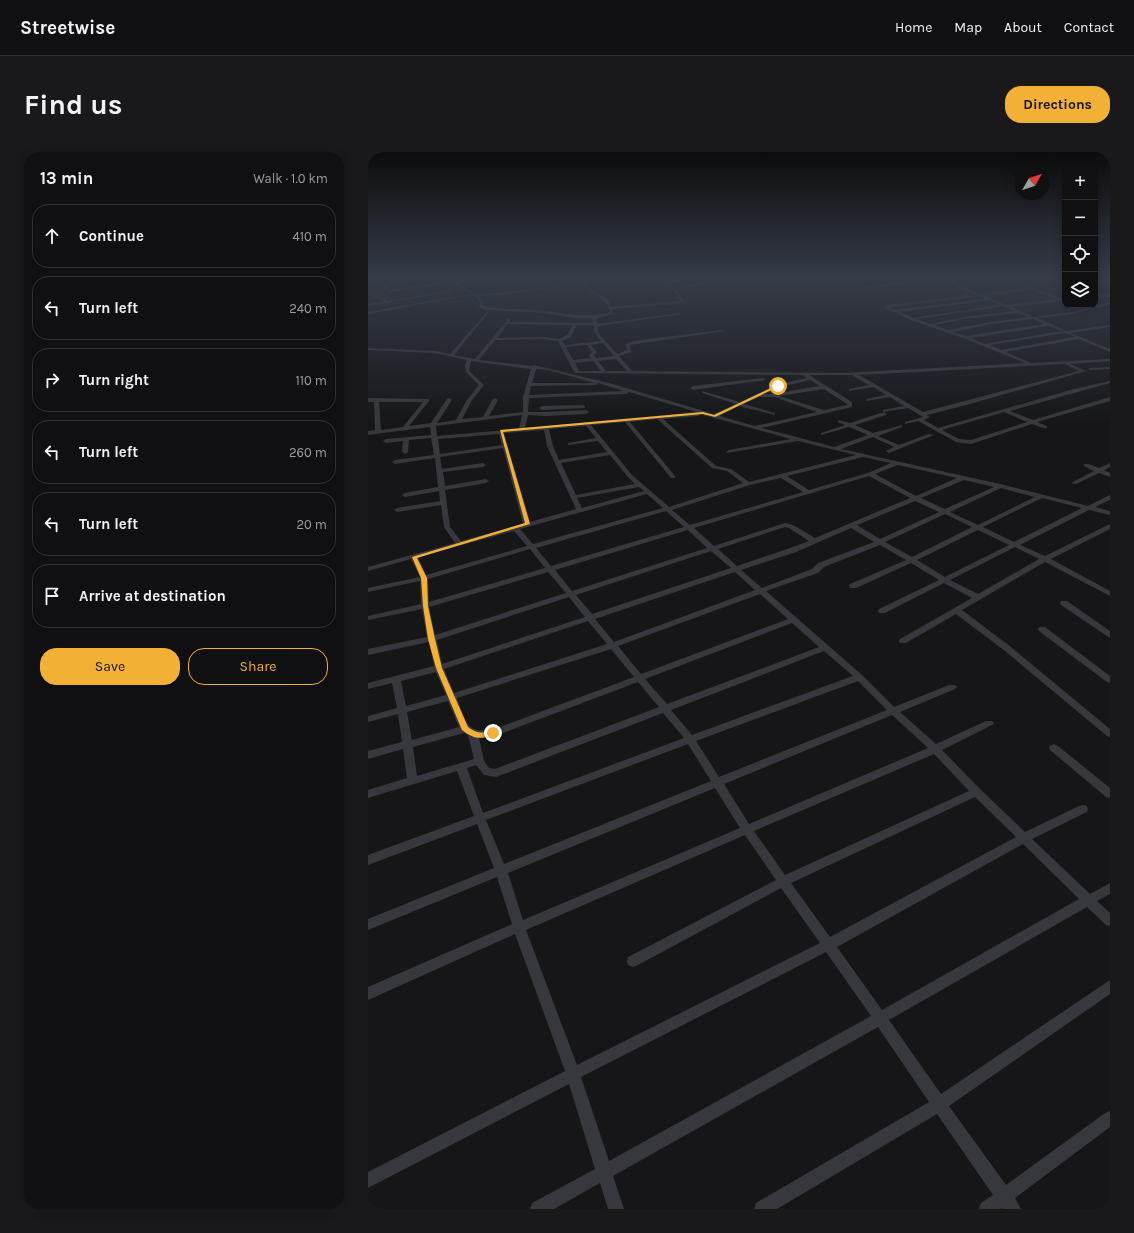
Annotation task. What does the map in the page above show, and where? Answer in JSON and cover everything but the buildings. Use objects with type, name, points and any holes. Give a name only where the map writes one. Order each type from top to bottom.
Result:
[{"type":"street","points":[[451,356],[477,325]]},
{"type":"street","points":[[476,361],[504,325]]},
{"type":"street","points":[[494,338],[544,338],[560,340],[569,336],[575,325]]},
{"type":"street","points":[[596,325],[597,334],[630,372]]},
{"type":"street","points":[[933,325],[1031,364]]},
{"type":"street","points":[[949,331],[979,325]]},
{"type":"street","points":[[966,338],[995,332],[1046,325]]},
{"type":"street","points":[[1049,325],[1110,351]]},
{"type":"street","points":[[985,345],[1064,331],[1110,326]]},
{"type":"street","points":[[572,362],[617,356],[628,352],[630,349],[628,344],[633,342],[723,330]]},
{"type":"street","points":[[544,338],[547,333]]},
{"type":"street","points":[[1003,352],[1038,344],[1080,338]]},
{"type":"street","points":[[560,340],[577,372]]},
{"type":"street","points":[[563,346],[604,342]]},
{"type":"street","points":[[588,344],[595,352],[591,356],[596,359],[604,372]]},
{"type":"street","points":[[368,349],[431,352],[476,361],[534,366],[607,384],[754,428],[834,449],[1000,486],[1110,513]]},
{"type":"street","points":[[458,421],[470,400],[482,385],[466,370],[469,360]]},
{"type":"street","points":[[559,372],[706,372],[804,375],[854,374],[1110,360]]},
{"type":"street","points":[[923,414],[1084,371],[1063,362]]},
{"type":"street","points":[[522,429],[526,397],[534,366]]},
{"type":"street","points":[[1090,369],[1110,368]]},
{"type":"street","points":[[706,372],[714,385]]},
{"type":"street","points":[[854,374],[872,386],[923,414],[927,418],[907,423]]},
{"type":"street","points":[[754,428],[846,408],[851,404],[804,375]]},
{"type":"street","points":[[693,388],[763,379]]},
{"type":"street","points":[[715,416],[755,396],[786,383],[810,379]]},
{"type":"street","points":[[936,430],[1110,382]]},
{"type":"street","points":[[529,385],[607,384]]},
{"type":"street","points":[[851,390],[872,386]]},
{"type":"street","points":[[755,396],[773,396],[825,387]]},
{"type":"street","points":[[549,391],[618,388]]},
{"type":"street","points":[[526,397],[633,392]]},
{"type":"street","points":[[704,392],[773,414]]},
{"type":"street","points":[[773,396],[825,412]]},
{"type":"street","points":[[868,400],[890,396]]},
{"type":"street","points":[[376,399],[378,432]]},
{"type":"street","points":[[920,420],[958,441],[966,442],[1110,399]]},
{"type":"street","points":[[368,400],[427,400],[404,429]]},
{"type":"street","points":[[449,400],[433,425],[447,527],[459,544]]},
{"type":"street","points":[[485,418],[495,400]]},
{"type":"street","points":[[823,434],[885,412],[909,406]]},
{"type":"street","points":[[368,433],[485,418],[525,411],[545,414],[586,409]]},
{"type":"street","points":[[1004,410],[1045,428]]},
{"type":"street","points":[[395,462],[437,455],[461,444],[501,431],[703,413]]},
{"type":"street","points":[[658,417],[714,467],[729,470],[748,484]]},
{"type":"street","points":[[626,420],[673,477]]},
{"type":"street","points":[[840,421],[899,447]]},
{"type":"street","points":[[588,424],[630,476],[710,548],[763,591],[859,676],[893,711],[934,749],[976,792],[1110,921]]},
{"type":"street","points":[[834,449],[900,426]]},
{"type":"street","points":[[546,428],[550,446],[580,511]]},
{"type":"street","points":[[501,431],[526,514],[527,524],[521,527]]},
{"type":"street","points":[[889,450],[931,435]]},
{"type":"street","points":[[386,442],[434,437],[461,444],[506,446]]},
{"type":"street","points":[[406,439],[406,452]]},
{"type":"street","points":[[570,444],[600,439]]},
{"type":"street","points":[[729,452],[799,440]]},
{"type":"street","points":[[557,462],[612,453]]},
{"type":"street","points":[[368,590],[424,578],[668,509],[748,484],[864,456]]},
{"type":"street","points":[[368,618],[425,606],[550,570],[870,474],[898,464]]},
{"type":"street","points":[[439,471],[483,465]]},
{"type":"street","points":[[1086,465],[1110,475]]},
{"type":"street","points":[[1074,483],[1110,465]]},
{"type":"street","points":[[870,474],[915,498],[1045,559],[1110,594]]},
{"type":"street","points":[[782,476],[808,492]]},
{"type":"street","points":[[368,686],[439,668],[591,618],[734,568],[793,550],[963,478]]},
{"type":"street","points":[[405,495],[486,481]]},
{"type":"street","points":[[573,497],[640,485]]},
{"type":"street","points":[[368,719],[451,697],[613,645],[763,591],[815,571],[821,565],[880,542],[1000,486]]},
{"type":"street","points":[[368,569],[648,492]]},
{"type":"street","points":[[853,586],[912,560],[1041,496]]},
{"type":"street","points":[[882,611],[946,580],[1013,544],[1110,497]]},
{"type":"street","points":[[397,510],[444,503]]},
{"type":"street","points":[[368,652],[432,639],[570,593],[785,525],[791,526],[815,541]]},
{"type":"street","points":[[851,525],[979,598]]},
{"type":"street","points":[[903,641],[1045,559],[1110,526]]},
{"type":"street","points":[[521,527],[530,547],[591,618],[690,739],[747,830],[1008,1203]]},
{"type":"street","points":[[414,557],[424,578],[425,606],[439,668],[451,697],[469,732],[479,762],[488,774],[496,773],[826,647]]},
{"type":"street","points":[[1064,603],[1110,635]]},
{"type":"street","points":[[956,610],[1008,649],[1110,734]]},
{"type":"street","points":[[368,755],[408,744],[469,732],[480,736],[500,731],[794,619]]},
{"type":"street","points":[[1042,629],[1110,680]]},
{"type":"street","points":[[368,860],[859,676]]},
{"type":"street","points":[[396,679],[413,781]]},
{"type":"street","points":[[368,925],[952,687]]},
{"type":"street","points":[[368,994],[519,927],[747,830],[989,724]]},
{"type":"street","points":[[1054,748],[1110,794]]},
{"type":"street","points":[[368,794],[479,762]]},
{"type":"street","points":[[461,767],[501,871],[519,927],[573,1074],[606,1172],[616,1209]]},
{"type":"street","points":[[633,961],[784,881],[976,792]]},
{"type":"street","points":[[368,1180],[828,945],[1024,838],[1083,809]]},
{"type":"street","points":[[538,1209],[1110,888]]},
{"type":"street","points":[[762,1209],[939,1104],[1110,986]]},
{"type":"street","points":[[987,1209],[1008,1203],[1110,1118]]},
{"type":"route","points":[[493,733],[480,736],[473,735],[465,729],[439,668],[425,606],[424,578],[414,557],[527,524],[526,514],[501,431],[703,413],[715,416],[778,386]]}]
